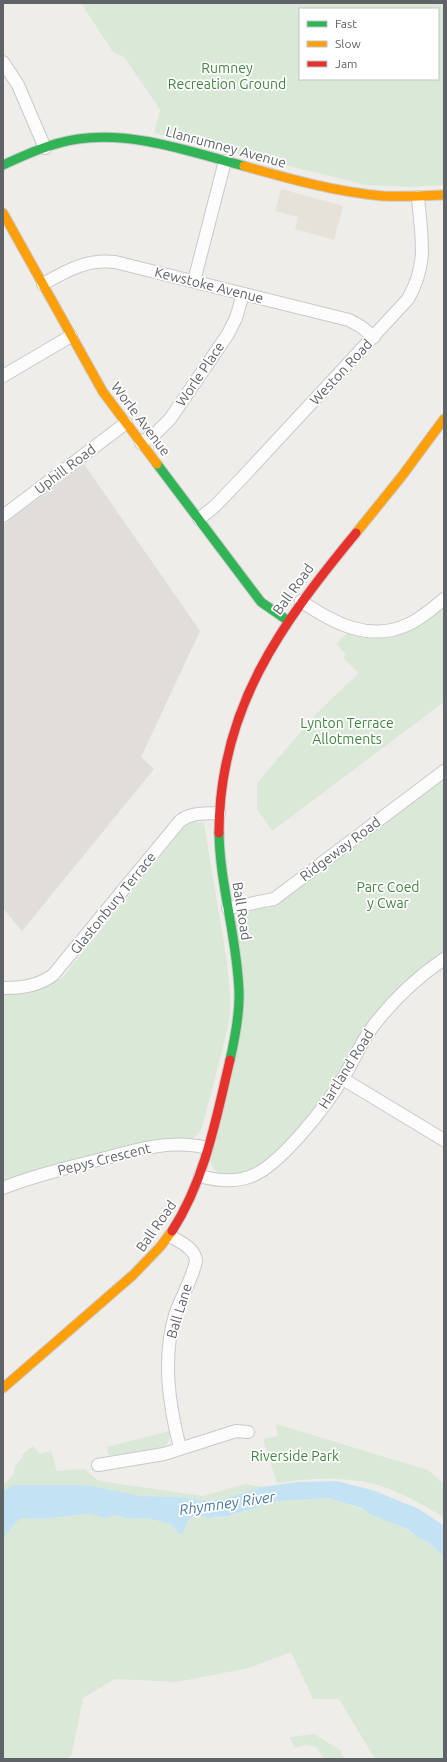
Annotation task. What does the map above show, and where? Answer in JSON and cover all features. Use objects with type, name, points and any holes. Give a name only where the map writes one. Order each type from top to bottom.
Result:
[{"type":"street","points":[[3,62],[18,85],[45,148]]},
{"type":"street","name":"Llanrumney Avenue","points":[[3,165],[45,148],[86,138],[128,138],[150,142],[352,193],[388,197],[444,195]]},
{"type":"street","points":[[194,281],[225,161]]},
{"type":"street","name":"Weston Road","points":[[199,520],[220,501],[404,306],[414,290],[422,260],[418,197]]},
{"type":"street","name":"Worle Avenue","points":[[3,213],[97,383],[261,602],[288,620]]},
{"type":"street","name":"Kewstoke Avenue","points":[[43,284],[78,266],[91,262],[103,261],[122,264],[349,320],[360,326],[374,337]]},
{"type":"street","name":"Worle Place","points":[[142,443],[157,432],[170,419],[228,334],[236,318],[243,294]]},
{"type":"street","points":[[3,376],[71,336]]},
{"type":"street","name":"Ball Road","points":[[3,1388],[141,1269],[170,1236],[186,1210],[200,1176],[233,1047],[239,1010],[237,968],[221,860],[218,813],[225,762],[237,719],[245,698],[263,661],[301,601],[392,488],[444,419]]},
{"type":"street","name":"Uphill Road","points":[[3,516],[126,423]]},
{"type":"street","points":[[301,601],[344,626],[364,631],[383,631],[393,630],[410,624],[444,599]]},
{"type":"street","name":"Ridgeway Road","points":[[228,908],[274,898],[444,772]]},
{"type":"street","name":"Glastonbury Terrace","points":[[3,988],[35,985],[45,981],[53,975],[180,821],[185,817],[196,814],[218,813]]},
{"type":"street","name":"Hartland Road","points":[[200,1176],[231,1180],[244,1179],[256,1175],[267,1168],[302,1133],[322,1109],[343,1079],[363,1042],[383,1013],[413,982],[444,959]]},
{"type":"street","points":[[343,1079],[444,1140]]},
{"type":"street","name":"Pepys Crescent","points":[[3,1188],[42,1175],[151,1148],[181,1144],[207,1148]]},
{"type":"street","name":"Ball Lane","points":[[170,1236],[190,1248],[196,1257],[196,1261],[178,1308],[169,1343],[169,1396],[180,1448]]},
{"type":"street","points":[[98,1465],[164,1454],[236,1431],[248,1432]]},
{"type":"shaded area","points":[[281,189],[343,206],[334,240],[295,229],[298,217],[275,211]]},
{"type":"shaded area","points":[[84,464],[200,631],[141,757],[154,769],[22,931],[3,908],[3,525]]},
{"type":"green space","name":"Rumney Recreation Ground","points":[[81,3],[444,3],[444,185],[411,187],[367,185],[154,133],[160,110],[124,57],[113,52]]},
{"type":"green space","name":"Lynton Terrace Allotments","points":[[444,604],[444,702],[272,831],[257,809],[257,783],[316,714],[359,673],[343,658],[346,654],[336,644],[348,632],[373,636]]},
{"type":"green space","name":"Parc Coed y Cwar","points":[[444,777],[444,955],[421,971],[304,1122],[265,1163],[252,1170],[236,1175],[220,1174],[213,1168],[210,1159],[233,1071],[236,919],[243,909],[255,907]]},
{"type":"green space","points":[[193,822],[204,823],[227,962],[230,993],[230,1013],[226,1035],[202,1128],[197,1135],[190,1140],[3,1185],[3,992],[20,993],[34,991],[62,978],[186,825]]},
{"type":"green space","name":"Riverside Park","points":[[276,1424],[428,1470],[444,1484],[444,1517],[397,1492],[368,1483],[343,1479],[329,1479],[277,1483],[263,1439],[278,1436]]},
{"type":"green space","points":[[169,1431],[169,1440],[165,1446],[111,1456],[108,1454],[107,1447]]},
{"type":"green space","points":[[33,1446],[40,1454],[51,1451],[57,1471],[84,1469],[99,1481],[203,1496],[245,1484],[263,1487],[226,1498],[209,1501],[178,1497],[141,1496],[92,1486],[14,1485],[3,1491],[3,1486],[13,1475],[15,1466],[23,1457],[22,1455]]},
{"type":"green space","points":[[328,1498],[390,1521],[420,1538],[444,1557],[444,1759],[375,1759],[339,1699],[313,1699],[291,1652],[249,1668],[177,1682],[115,1679],[83,1698],[72,1754],[67,1759],[3,1759],[3,1539],[21,1518],[42,1519],[90,1514],[106,1518],[115,1515],[129,1519],[146,1518],[171,1524],[177,1532],[186,1527],[189,1519],[200,1514],[219,1518],[239,1514],[268,1503],[278,1501]]},
{"type":"green space","points":[[314,1734],[340,1750],[345,1759],[324,1759],[316,1747],[306,1745],[294,1748],[290,1737]]},
{"type":"water","name":"Rhymney River","points":[[337,1481],[375,1491],[419,1509],[444,1526],[444,1557],[434,1547],[405,1528],[372,1515],[361,1508],[328,1498],[277,1501],[229,1516],[208,1518],[199,1514],[189,1519],[182,1535],[177,1532],[171,1524],[146,1518],[129,1519],[115,1515],[106,1518],[89,1514],[42,1519],[21,1518],[3,1539],[3,1491],[14,1485],[92,1486],[141,1496],[178,1497],[209,1501],[226,1498],[263,1487],[298,1482]]},
{"type":"traffic: fast","points":[[3,165],[58,143],[99,137],[141,140],[162,144],[244,166]]},
{"type":"traffic: fast","points":[[157,464],[261,602],[287,620]]},
{"type":"traffic: fast","points":[[219,833],[222,872],[238,971],[239,991],[238,1017],[230,1060]]},
{"type":"traffic: slow","points":[[244,166],[313,184],[365,194],[383,196],[444,195]]},
{"type":"traffic: slow","points":[[3,213],[103,392],[157,464]]},
{"type":"traffic: slow","points":[[356,533],[402,476],[444,419]]},
{"type":"traffic: slow","points":[[3,1388],[133,1275],[160,1247],[172,1231]]},
{"type":"traffic: jam","points":[[219,833],[222,788],[230,747],[243,708],[259,671],[280,635],[303,601],[356,533]]},
{"type":"traffic: jam","points":[[172,1231],[193,1191],[201,1170],[214,1127],[230,1060]]}]
